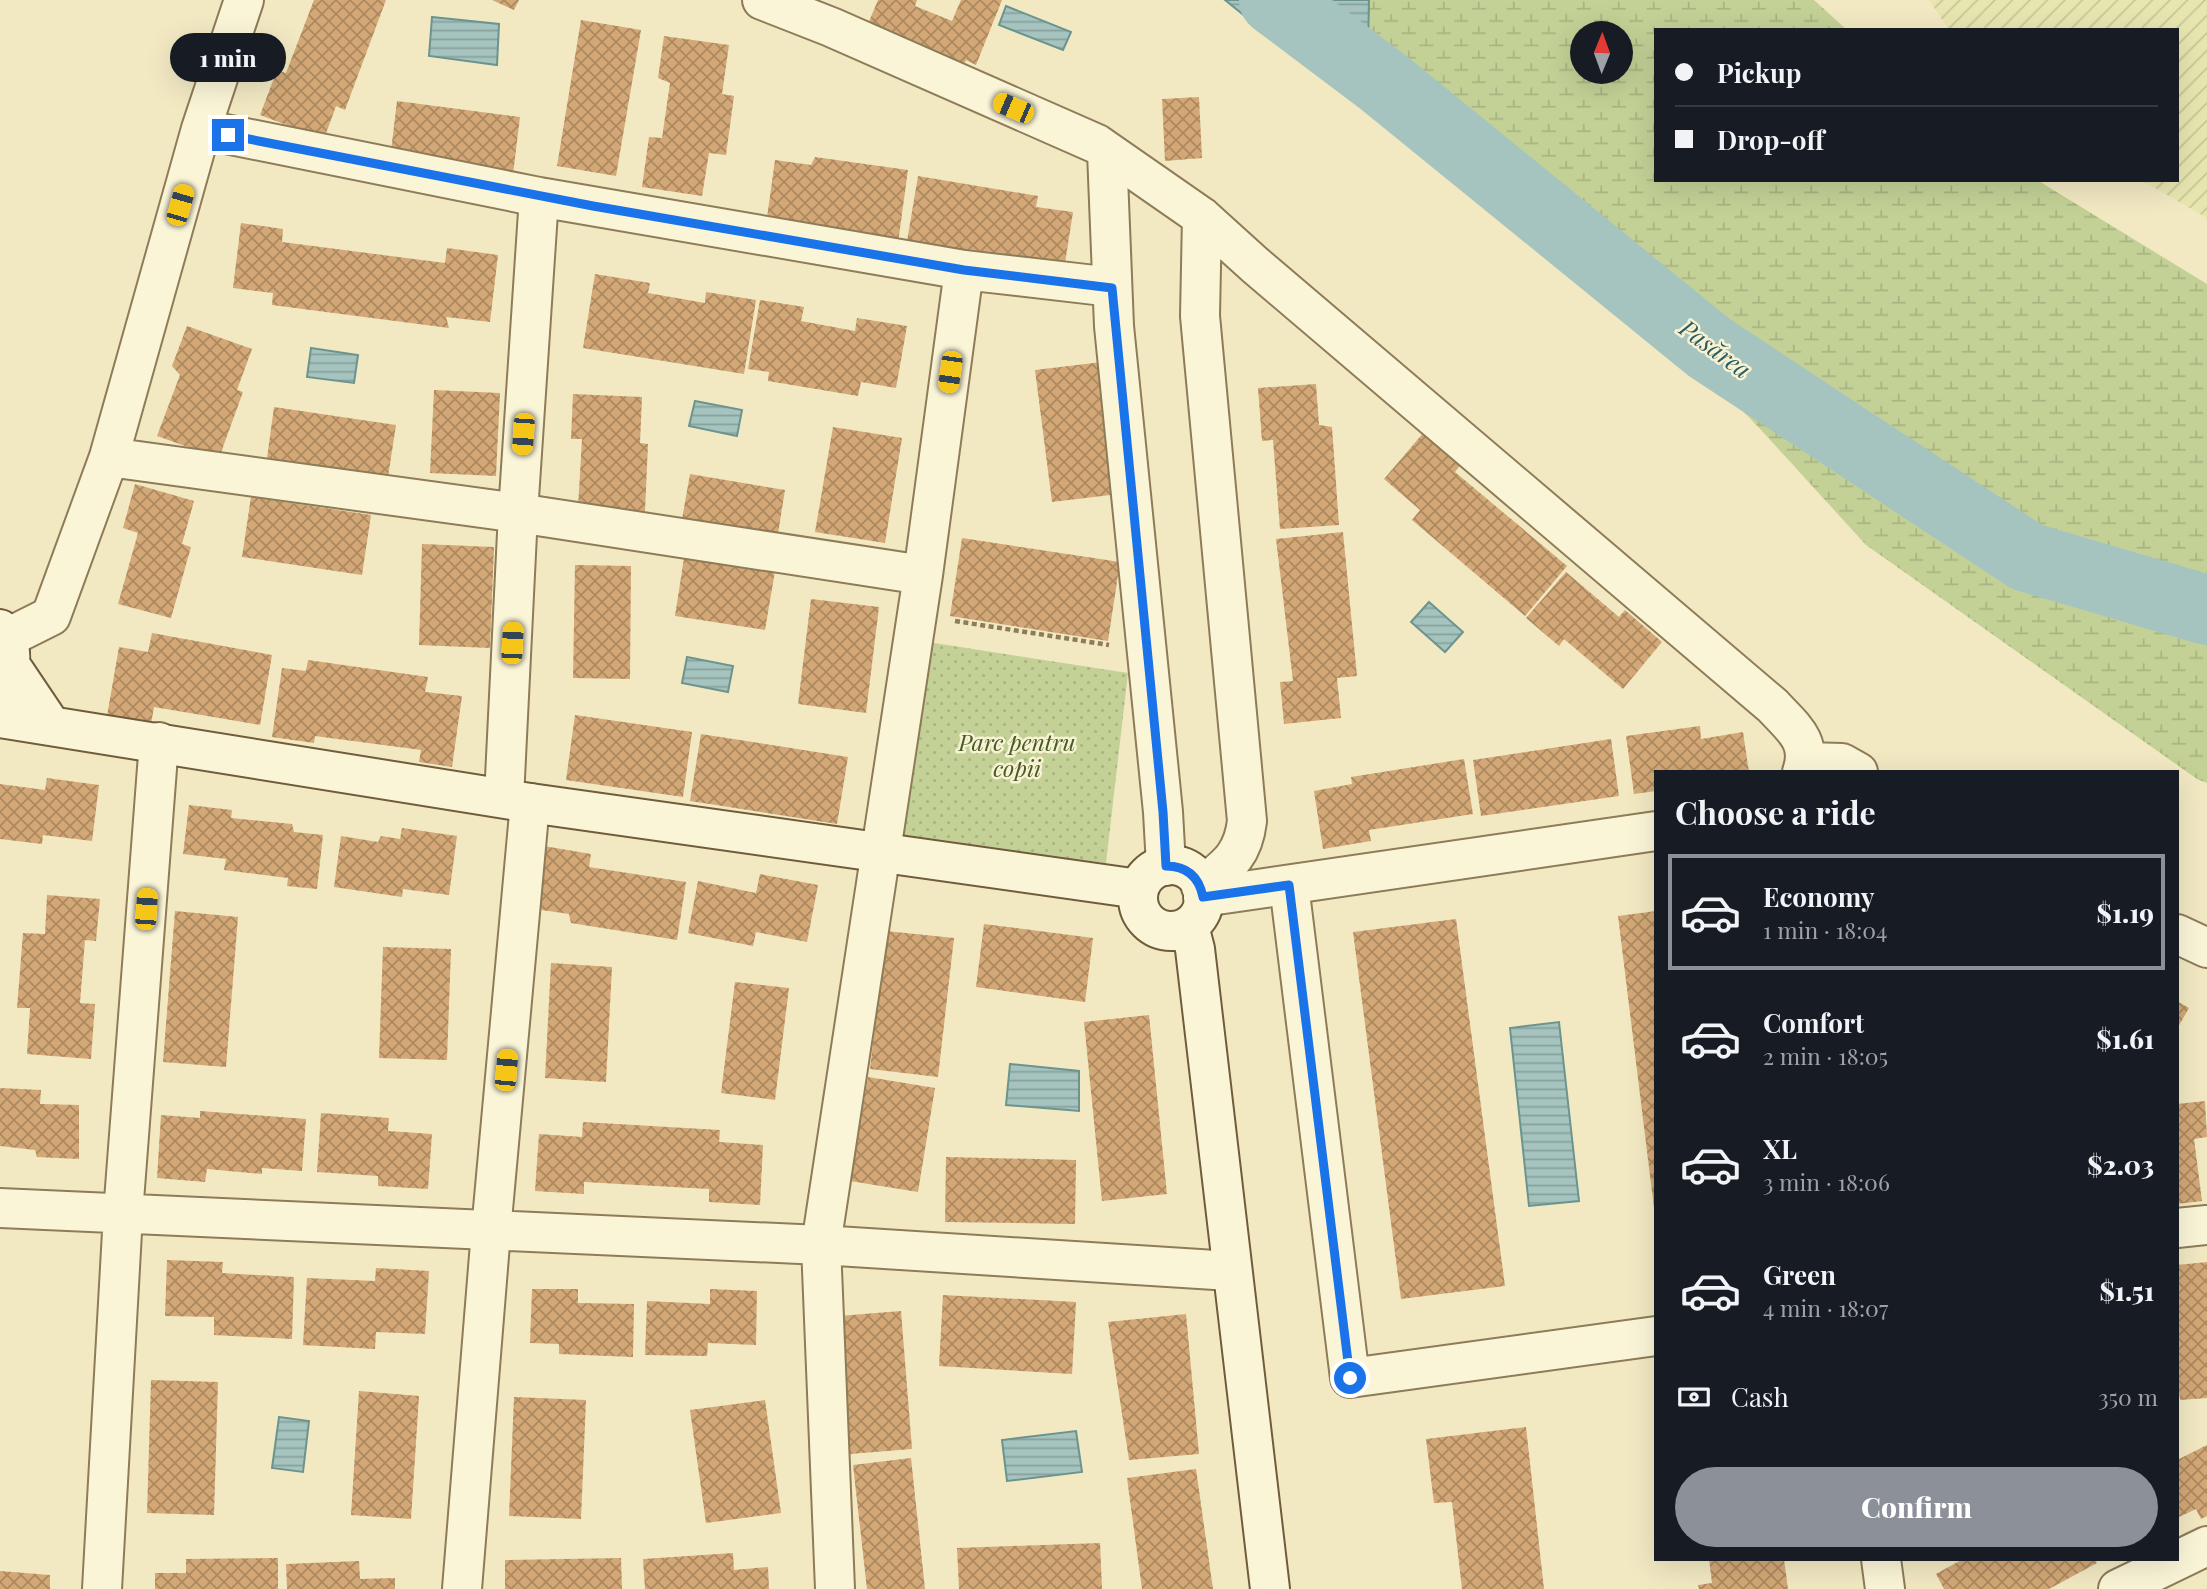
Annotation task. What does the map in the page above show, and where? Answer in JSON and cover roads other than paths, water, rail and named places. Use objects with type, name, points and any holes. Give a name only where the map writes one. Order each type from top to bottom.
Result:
[{"type":"street","points":[[50,724],[4,656],[51,616],[109,457],[201,129],[244,0]]},
{"type":"street","points":[[762,0],[831,27],[1097,144],[1202,217],[1773,706],[1804,741],[1804,767],[1842,763],[1854,770]]},
{"type":"street","points":[[201,129],[540,197],[964,270],[1112,288]]},
{"type":"street","points":[[1107,152],[1112,288],[1163,812],[1153,877],[1139,908],[1151,924],[1170,931],[1198,903],[1237,854],[1245,840],[1247,821],[1199,316],[1202,217]]},
{"type":"street","points":[[462,1589],[491,1231],[517,800],[518,513],[540,197]]},
{"type":"street","points":[[835,1589],[821,1245],[922,575],[964,270]]},
{"type":"street","points":[[109,457],[518,513],[922,575]]},
{"type":"street","points":[[0,718],[517,800],[881,852],[1153,877],[1177,866],[1188,870],[1198,903],[1195,949],[1270,1589]]},
{"type":"street","points":[[102,1589],[123,1214],[159,742]]},
{"type":"street","points":[[1198,903],[1289,885],[1654,831]]},
{"type":"street","points":[[1289,885],[1350,1378],[1654,1336]]},
{"type":"street","points":[[2179,935],[2207,948]]},
{"type":"street","points":[[0,1209],[821,1245],[1231,1271]]},
{"type":"street","points":[[2179,1228],[2207,1225]]},
{"type":"street","points":[[2179,1560],[2207,1546]]},
{"type":"street","points":[[1881,1561],[1885,1589]]},
{"type":"street","points":[[2118,1589],[2176,1561]]},
{"type":"water","points":[[1225,0],[1369,0],[1368,45],[1336,64],[1277,42]]},
{"type":"water","points":[[1006,6],[1071,32],[1063,50],[999,25]]},
{"type":"water","points":[[432,17],[499,24],[497,65],[429,56]]},
{"type":"water","points":[[311,348],[358,355],[354,383],[307,377]]},
{"type":"water","points":[[695,401],[742,410],[737,436],[689,426]]},
{"type":"water","points":[[1429,602],[1463,632],[1445,652],[1411,622]]},
{"type":"water","points":[[687,657],[733,666],[728,692],[682,683]]},
{"type":"water","points":[[1559,1022],[1579,1201],[1529,1206],[1510,1028]]},
{"type":"water","points":[[1010,1064],[1079,1071],[1079,1111],[1006,1105]]},
{"type":"water","points":[[279,1417],[309,1421],[303,1472],[272,1468]]},
{"type":"water","points":[[1076,1431],[1082,1472],[1007,1481],[1002,1440]]},
{"type":"waterway","name":"Pasărea","points":[[1274,0],[1383,82],[1710,348],[2027,557],[2207,610]]},
{"type":"park label","name":"Parc pentru copii","points":[[1017,754]]}]
